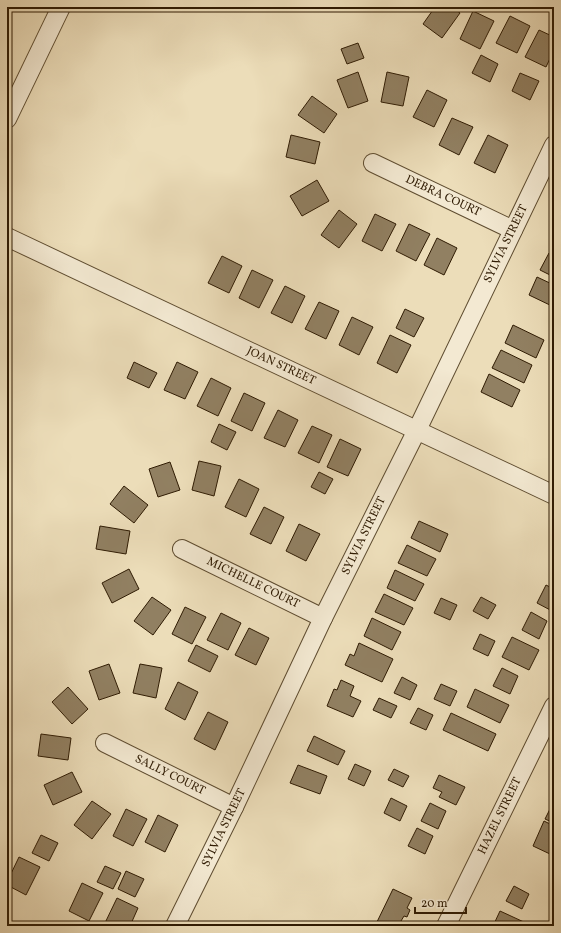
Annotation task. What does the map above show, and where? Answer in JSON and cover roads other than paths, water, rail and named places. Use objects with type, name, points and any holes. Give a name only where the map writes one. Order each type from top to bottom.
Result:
[{"type":"street","points":[[7,119],[61,7]]},
{"type":"street","name":"SYLVIA STREET","points":[[175,926],[234,807],[323,618],[554,146]]},
{"type":"street","name":"DEBRA COURT","points":[[373,163],[513,230]]},
{"type":"street","name":"JOAN STREET","points":[[7,237],[554,495]]},
{"type":"street","name":"MICHELLE COURT","points":[[182,549],[323,618]]},
{"type":"street","name":"HAZEL STREET","points":[[446,926],[554,706]]},
{"type":"street","name":"SALLY COURT","points":[[105,743],[234,807]]}]
